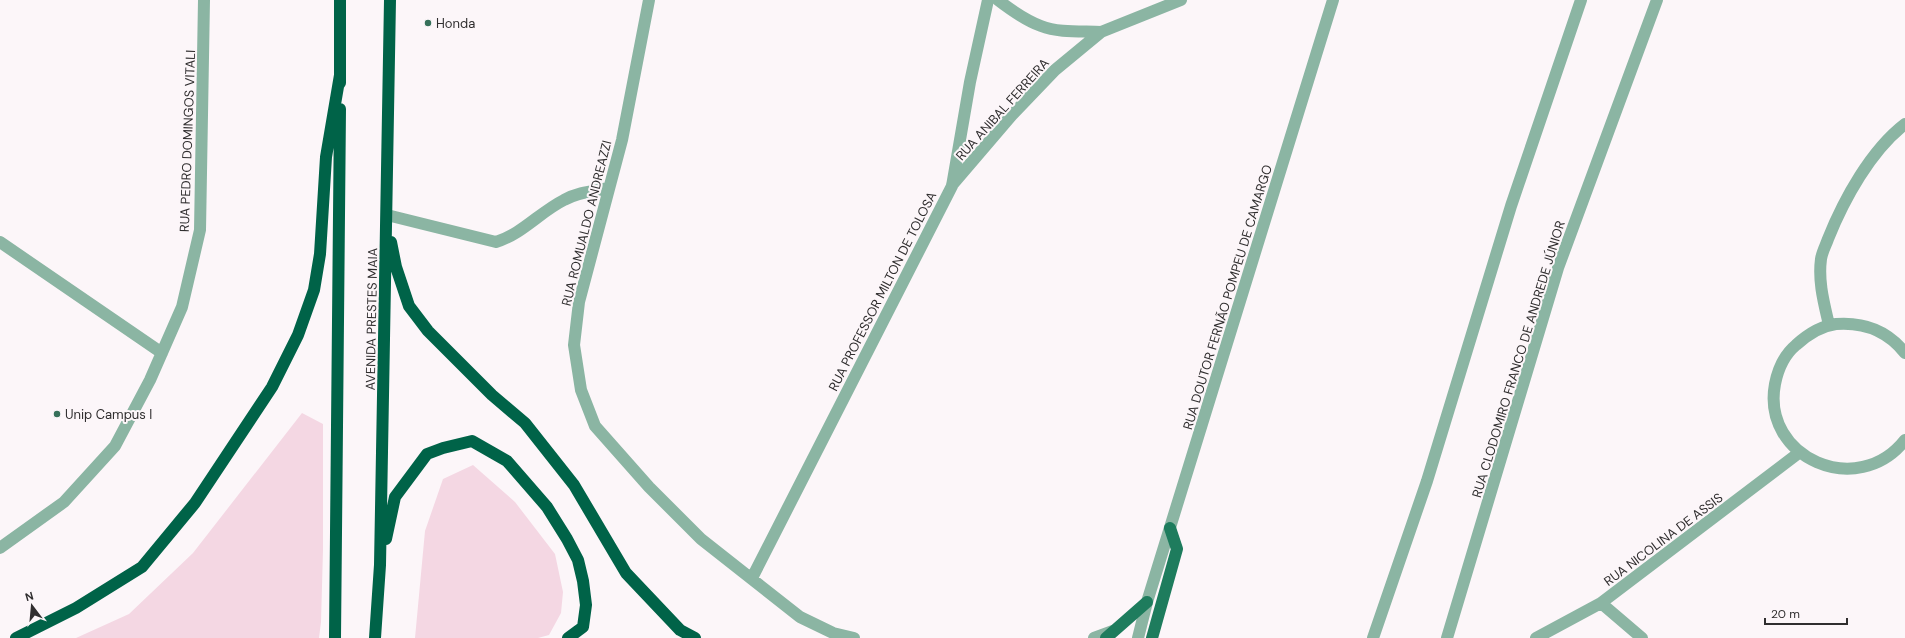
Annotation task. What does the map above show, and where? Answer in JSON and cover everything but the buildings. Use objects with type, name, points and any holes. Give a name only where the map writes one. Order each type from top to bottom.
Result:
[{"type":"highway","points":[[335,638],[340,0]]},
{"type":"highway","name":"AVENIDA PRESTES MAIA","points":[[375,638],[380,565],[390,0]]},
{"type":"highway","points":[[16,638],[76,608],[142,567],[195,503],[272,387],[298,335],[314,290],[320,254],[326,157],[340,74]]},
{"type":"highway","points":[[387,218],[396,267],[409,306],[428,331],[454,358],[492,395],[525,423],[574,486],[626,573],[680,630],[695,638]]},
{"type":"highway","points":[[380,565],[395,497],[427,454],[443,448],[472,442],[507,461],[547,506],[578,560],[586,605],[583,627],[568,638]]},
{"type":"main road","points":[[1152,638],[1177,549],[1170,528]]},
{"type":"main road","points":[[1110,635],[1147,602]]},
{"type":"street","name":"RUA PEDRO DOMINGOS VITALI","points":[[0,548],[64,502],[116,446],[150,380],[182,307],[200,230],[204,0]]},
{"type":"street","name":"RUA ROMUALDO ANDREAZZI","points":[[649,0],[622,140],[579,302],[574,345],[581,390],[595,426],[649,487],[701,539],[800,616],[833,633],[854,638]]},
{"type":"street","name":"RUA PROFESSOR MILTON DE TOLOSA","points":[[752,578],[952,186],[970,82],[988,0]]},
{"type":"street","points":[[998,0],[1022,17],[1042,27],[1062,30],[1101,32]]},
{"type":"street","name":"RUA ANIBAL FERREIRA","points":[[952,186],[1011,116],[1054,70],[1101,32],[1181,0]]},
{"type":"street","name":"RUA DOUTOR FERNÃO POMPEU DE CAMARGO","points":[[1138,638],[1147,602],[1333,0]]},
{"type":"street","points":[[1373,638],[1427,481],[1511,206],[1581,0]]},
{"type":"street","name":"RUA CLODOMIRO FRANCO DE ANDREDE JÚNIOR","points":[[1448,638],[1558,268],[1656,0]]},
{"type":"street","points":[[1829,325],[1820,283],[1821,258],[1836,218],[1861,175],[1892,134],[1905,124]]},
{"type":"street","points":[[387,218],[496,242],[509,238],[564,200],[582,193],[609,188]]},
{"type":"street","points":[[0,242],[162,353]]},
{"type":"street","points":[[1905,353],[1896,342],[1876,329],[1852,323],[1829,325],[1806,335],[1789,351],[1777,372],[1773,396],[1777,420],[1788,441],[1800,452],[1828,468],[1853,470],[1877,463],[1897,450],[1905,440]]},
{"type":"street","name":"RUA NICOLINA DE ASSIS","points":[[1536,638],[1601,603],[1800,452]]},
{"type":"street","points":[[1601,603],[1642,638]]},
{"type":"street","points":[[1094,638],[1110,635]]},
{"type":"shaded area","points":[[302,413],[323,424],[323,550],[321,622],[319,638],[76,638],[129,614],[193,553]]},
{"type":"shaded area","points":[[473,465],[515,502],[555,554],[563,592],[561,613],[549,635],[538,638],[415,638],[425,531],[443,479]]},
{"type":"place","name":"Honda","points":[[428,23]]},
{"type":"place","name":"Unip Campus I","points":[[57,414]]}]
